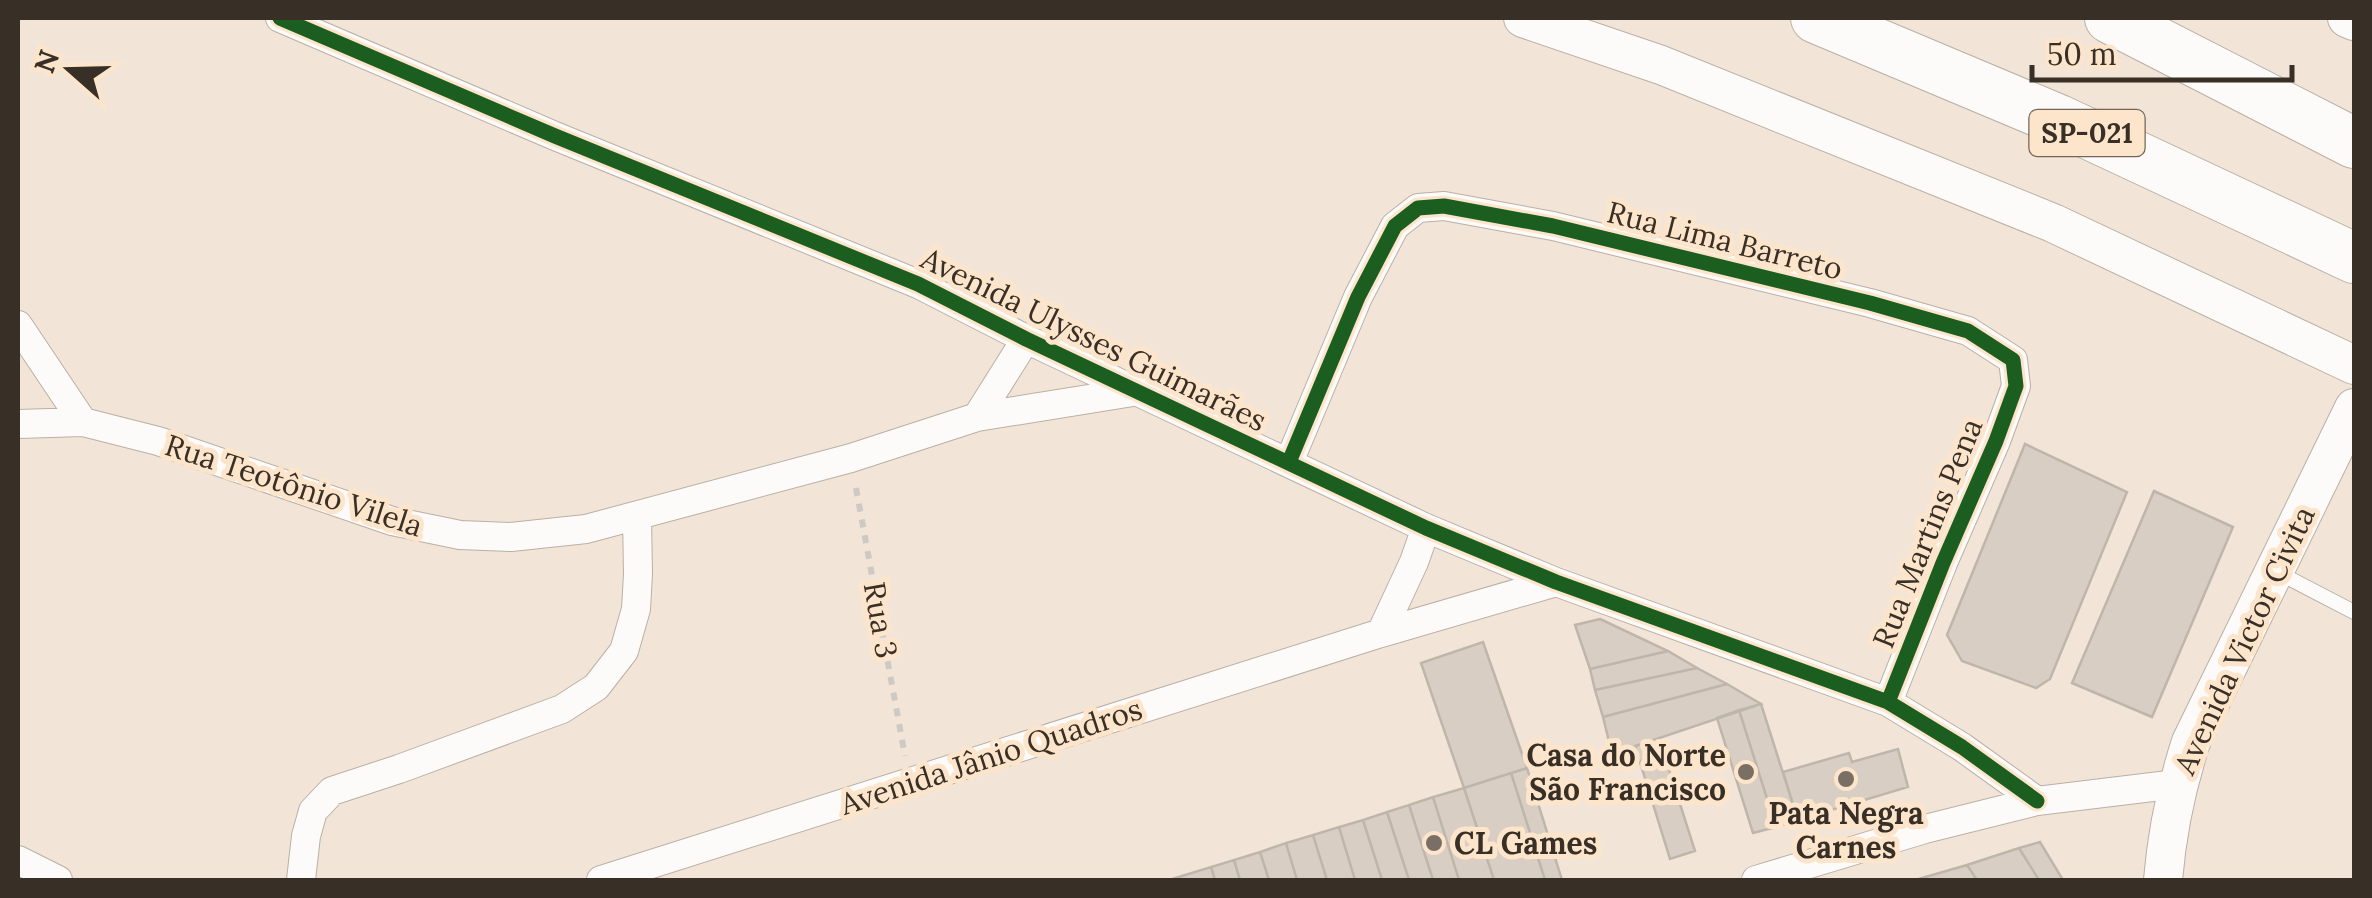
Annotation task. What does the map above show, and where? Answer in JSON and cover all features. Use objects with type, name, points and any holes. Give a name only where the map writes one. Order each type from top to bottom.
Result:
[{"type":"highway","name":"SP-021","points":[[1816,18],[2058,120],[2354,258]]},
{"type":"highway","points":[[2110,18],[2354,143]]},
{"type":"main road","points":[[1523,18],[1661,65],[2053,223],[2354,365]]},
{"type":"main road","points":[[2346,18],[2354,22]]},
{"type":"main road","name":"Avenida Victor Civita","points":[[2163,880],[2177,784],[2191,742],[2354,408]]},
{"type":"street","name":"Avenida Ulysses Guimarães","points":[[280,18],[555,136],[918,284],[1426,528],[1556,582],[1888,702],[1962,746],[2037,801]]},
{"type":"street","name":"Rua Lima Barreto","points":[[1289,462],[1358,297],[1394,226],[1418,208],[1444,206],[1553,226],[1968,331],[2013,360],[2016,386]]},
{"type":"street","points":[[18,325],[83,422]]},
{"type":"street","points":[[977,417],[1026,339]]},
{"type":"street","name":"Rua Martins Pena","points":[[1888,702],[2016,386]]},
{"type":"street","name":"Rua Teotônio Vilela","points":[[18,424],[83,422],[158,441],[392,521],[460,535],[512,537],[586,529],[637,516],[851,458],[977,417],[1139,391]]},
{"type":"street","points":[[301,880],[313,811],[332,790],[562,708],[596,687],[624,651],[636,609],[637,516]]},
{"type":"street","points":[[1381,633],[1426,528]]},
{"type":"street","name":"Avenida Jânio Quadros","points":[[602,880],[1381,633],[1556,582]]},
{"type":"street","points":[[1756,880],[1925,829],[2037,801],[2177,784]]},
{"type":"street","points":[[18,860],[58,880]]},
{"type":"lane","points":[[2274,570],[2354,612]]},
{"type":"building","points":[[2025,444],[2127,492],[2050,679],[2036,688],[1962,661],[1947,635]]},
{"type":"building","points":[[2154,491],[2233,527],[2152,717],[2072,683]]},
{"type":"building","points":[[1600,619],[1668,651],[1590,669],[1575,625]]},
{"type":"building","points":[[1483,642],[1527,768],[1464,788],[1421,663]]},
{"type":"building","points":[[1668,651],[1697,668],[1595,690],[1590,669]]},
{"type":"building","points":[[1697,668],[1727,684],[1603,717],[1595,690]]},
{"type":"building","points":[[1727,684],[1761,704],[1612,754],[1603,717]]},
{"type":"building","points":[[1761,704],[1798,820],[1776,827],[1739,710]]},
{"type":"building","name":"Casa do Norte São Francisco","points":[[1739,710],[1776,827],[1753,833],[1717,718]]},
{"type":"building","points":[[1659,738],[1695,851],[1670,859],[1635,746]]},
{"type":"building","name":"Pata Negra Carnes","points":[[1898,749],[1908,787],[1798,820],[1783,772],[1849,753],[1852,762]]},
{"type":"building","points":[[1527,768],[1562,880],[1545,880],[1511,773]]},
{"type":"building","points":[[1511,773],[1545,880],[1494,880],[1464,788]]},
{"type":"building","points":[[1464,788],[1494,880],[1459,880],[1433,797]]},
{"type":"building","name":"CL Games","points":[[1433,797],[1459,880],[1433,880],[1409,805]]},
{"type":"building","points":[[1409,805],[1433,880],[1409,880],[1387,812]]},
{"type":"building","points":[[1387,812],[1409,880],[1382,880],[1363,820]]},
{"type":"building","points":[[1363,820],[1382,880],[1355,880],[1339,827]]},
{"type":"building","points":[[1339,827],[1355,880],[1327,880],[1313,835]]},
{"type":"building","points":[[1313,835],[1327,880],[1297,880],[1286,843]]},
{"type":"building","points":[[2040,842],[2063,880],[2039,880],[2019,848]]},
{"type":"building","points":[[1286,843],[1297,880],[1269,880],[1260,852]]},
{"type":"building","points":[[2019,848],[2039,880],[1977,880],[1967,865]]},
{"type":"building","points":[[1260,852],[1269,880],[1240,880],[1234,860]]},
{"type":"building","points":[[1234,860],[1240,880],[1215,880],[1211,867]]},
{"type":"building","points":[[1967,865],[1977,880],[1915,880]]},
{"type":"building","points":[[1211,867],[1215,880],[1169,880]]},
{"type":"cycle path","points":[[280,18],[555,136],[918,284],[1426,528],[1556,582],[1888,702],[1962,747],[2037,801]]},
{"type":"cycle path","points":[[1289,462],[1358,297],[1395,226],[1418,208],[1444,206],[1553,226],[1870,303],[1968,331],[2013,360],[2016,386],[1888,702]]},
{"type":"place","name":"Casa do Norte São Francisco","points":[[1746,772]]},
{"type":"place","name":"Pata Negra Carnes","points":[[1846,779]]},
{"type":"place","name":"CL Games","points":[[1434,843]]}]
